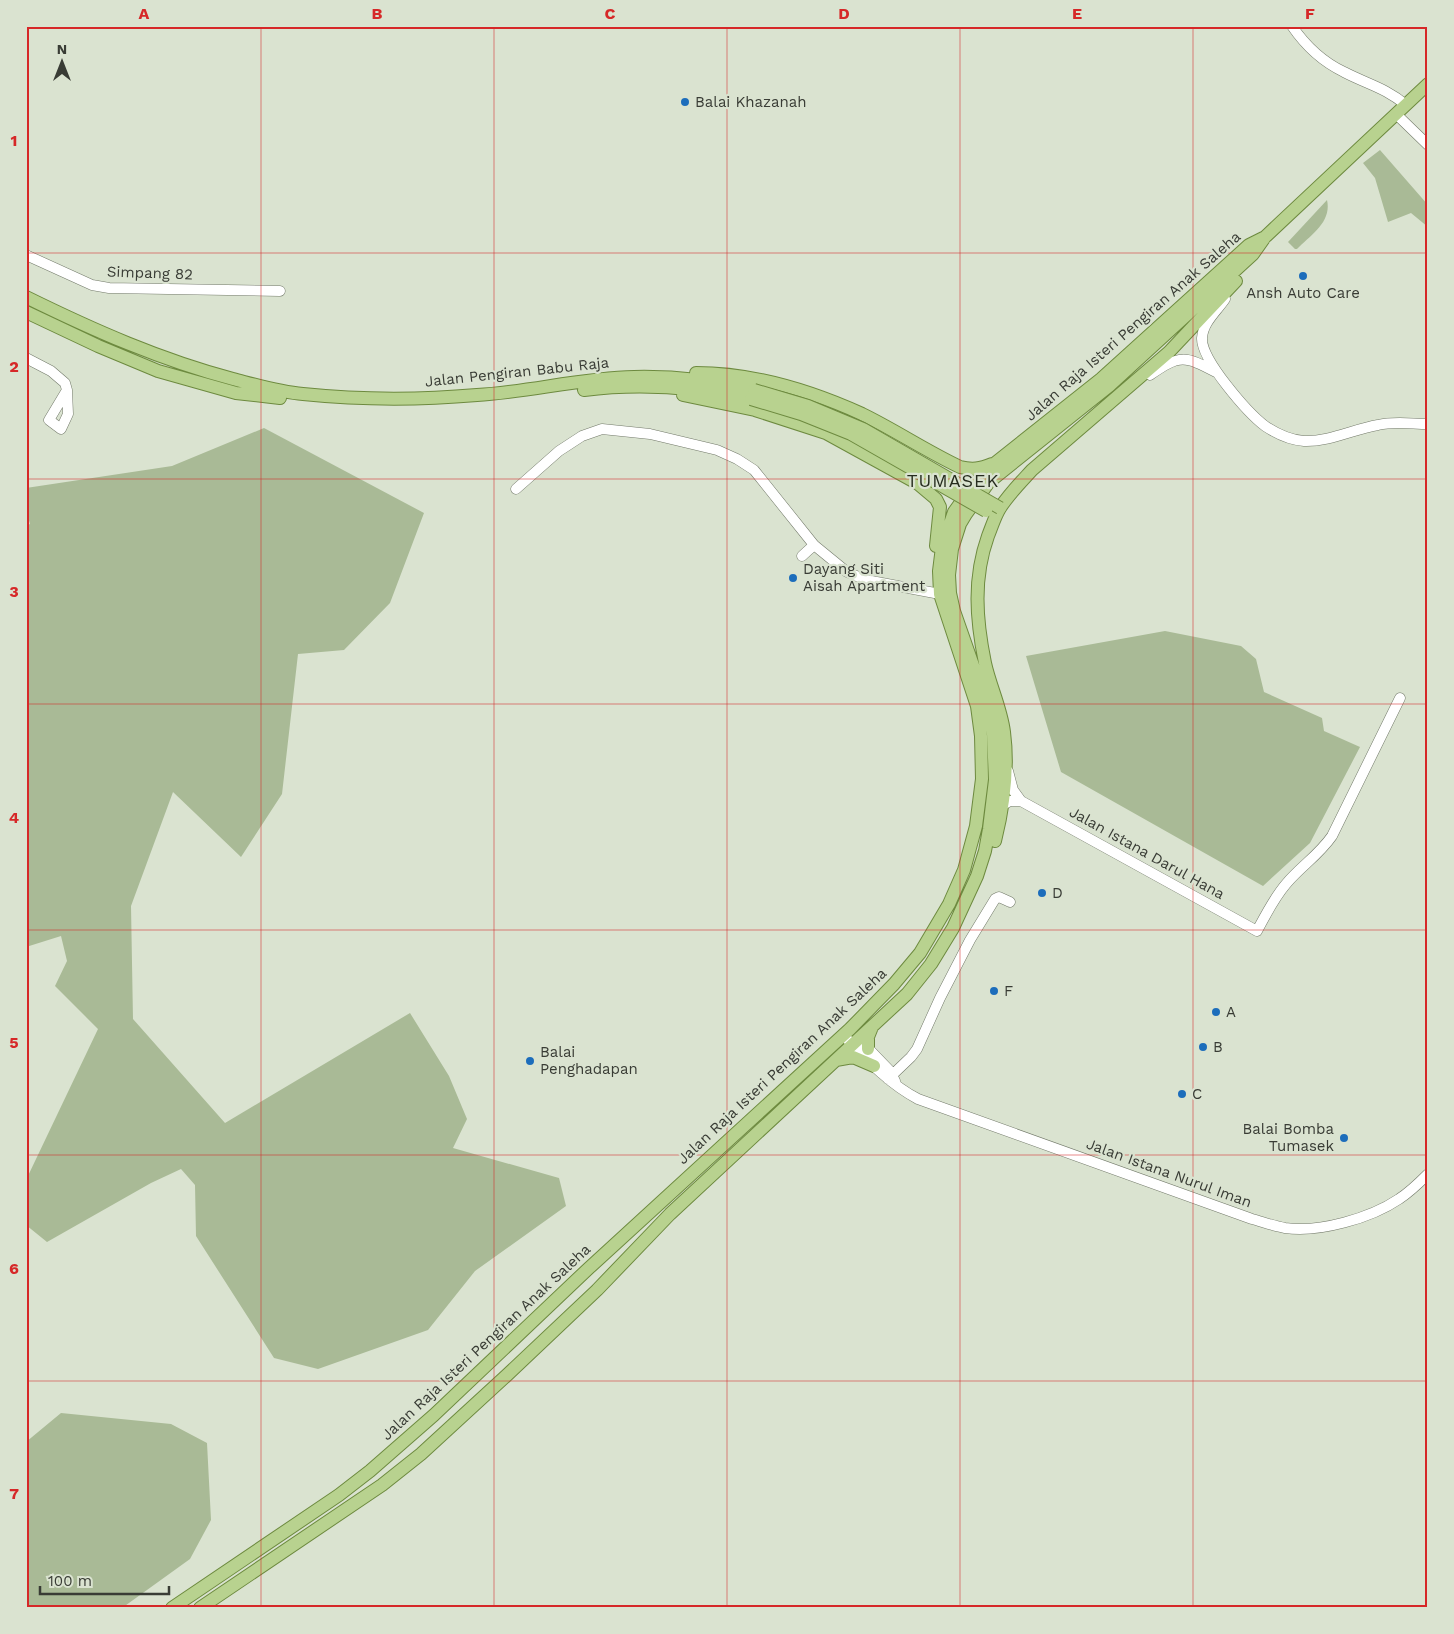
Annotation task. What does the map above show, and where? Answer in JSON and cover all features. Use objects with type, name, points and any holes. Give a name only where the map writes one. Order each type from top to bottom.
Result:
[{"type":"main road","name":"Jalan Raja Isteri Pengiran Anak Saleha","points":[[200,1608],[397,1474],[512,1371],[597,1290],[670,1214],[906,994],[943,947],[966,903],[977,876],[990,829],[995,780],[989,711],[954,611],[950,593],[949,576],[952,549],[960,524],[990,482],[1109,386],[1253,254],[1265,237],[1428,84]]},
{"type":"main road","name":"Jalan Raja Isteri Pengiran Anak Saleha","points":[[172,1608],[370,1472],[434,1415],[589,1268],[846,1032],[894,984],[920,953],[935,928],[964,870],[976,826],[982,779],[983,754],[980,718],[974,693],[940,594],[939,571],[942,547],[954,512],[974,484],[994,464],[1101,379],[1249,245],[1265,237]]},
{"type":"main road","points":[[977,876],[993,848],[1003,805],[1006,764],[1004,732],[985,665],[976,603],[982,555],[998,512],[1014,488],[1032,470],[1169,352],[1248,268],[1253,254]]},
{"type":"main road","name":"Jalan Pengiran Babu Raja","points":[[26,297],[104,334],[164,358],[241,382],[303,394],[366,398],[430,398],[479,395],[596,380],[633,382],[687,379],[808,406],[863,429],[998,512]]},
{"type":"main road","name":"Jalan Pengiran Babu Raja","points":[[26,314],[158,371],[236,393],[367,404],[439,404],[538,395],[633,382]]},
{"type":"main road","points":[[633,382],[659,373],[704,373],[736,375],[775,382],[810,393],[864,415],[938,457],[960,467],[981,469],[994,464]]},
{"type":"main road","points":[[633,382],[755,410],[794,422],[834,437],[916,484],[936,499],[940,506],[936,555],[939,571]]},
{"type":"main road","points":[[916,484],[938,492],[946,492],[954,486],[957,480],[955,469],[938,457]]},
{"type":"main road","points":[[868,1049],[868,1037],[872,1027]]},
{"type":"main road","points":[[836,1060],[853,1057],[874,1066]]},
{"type":"street","points":[[1292,26],[1300,38],[1320,57],[1343,72],[1387,91],[1428,145]]},
{"type":"street","name":"Simpang 82","points":[[26,254],[92,285],[109,288],[280,291]]},
{"type":"street","points":[[1238,279],[1203,329],[1203,345],[1216,372],[1264,426],[1277,434],[1305,441],[1332,437],[1381,424],[1428,424]]},
{"type":"street","points":[[26,358],[55,374],[65,383],[67,390]]},
{"type":"street","points":[[1121,394],[1174,360],[1191,360],[1216,372]]},
{"type":"street","points":[[516,489],[559,451],[582,436],[602,429],[650,434],[717,450],[737,459],[754,470],[814,544],[847,572],[866,580],[940,594]]},
{"type":"street","points":[[802,556],[814,544]]},
{"type":"street","name":"Jalan Istana Darul Hana","points":[[1021,801],[1257,931],[1287,882],[1321,851],[1332,836],[1400,698]]},
{"type":"street","points":[[1006,764],[1013,790],[1021,801]]},
{"type":"street","points":[[1003,805],[1010,801],[1021,801]]},
{"type":"street","points":[[890,1077],[911,1057],[916,1049],[970,940],[995,899],[999,897],[1010,902]]},
{"type":"street","name":"Jalan Istana Nurul Iman","points":[[846,1032],[874,1066],[890,1077]]},
{"type":"street","name":"Jalan Istana Nurul Iman","points":[[856,1042],[868,1049],[898,1086],[918,1099],[1252,1219],[1286,1228],[1334,1224],[1374,1212],[1399,1199],[1428,1174]]},
{"type":"green space","points":[[1380,150],[1428,205],[1428,227],[1411,213],[1388,222],[1375,178],[1363,163]]},
{"type":"green space","points":[[1327,200],[1328,208],[1326,215],[1319,228],[1295,249],[1288,242]]},
{"type":"green space","points":[[264,428],[424,513],[390,603],[344,650],[298,654],[282,794],[241,857],[173,792],[131,906],[133,1019],[225,1123],[410,1013],[449,1076],[467,1119],[453,1148],[559,1178],[566,1206],[475,1271],[428,1330],[318,1369],[274,1358],[196,1236],[195,1185],[181,1169],[151,1183],[47,1242],[26,1225],[26,1180],[98,1029],[55,986],[67,961],[61,936],[26,947],[26,526],[30,524],[26,510],[26,488],[172,466]]},
{"type":"green space","points":[[1165,631],[1241,646],[1256,659],[1264,692],[1322,718],[1324,731],[1360,747],[1310,843],[1263,886],[1061,772],[1026,656]]},
{"type":"green space","points":[[61,1413],[171,1424],[207,1443],[211,1520],[190,1559],[122,1608],[26,1608],[26,1442]]},
{"type":"place","name":"Balai Khazanah","points":[[685,102]]},
{"type":"place","name":"Ansh Auto Care","points":[[1303,276]]},
{"type":"place","name":"Dayang Siti Aisah Apartment","points":[[793,578]]},
{"type":"place","name":"D","points":[[1042,893]]},
{"type":"place","name":"F","points":[[994,991]]},
{"type":"place","name":"A","points":[[1216,1012]]},
{"type":"place","name":"B","points":[[1203,1047]]},
{"type":"place","name":"Balai Penghadapan","points":[[530,1061]]},
{"type":"place","name":"C","points":[[1182,1094]]},
{"type":"place","name":"Balai Bomba Tumasek","points":[[1344,1138]]},
{"type":"district","name":"TUMASEK","points":[[953,481]]}]
